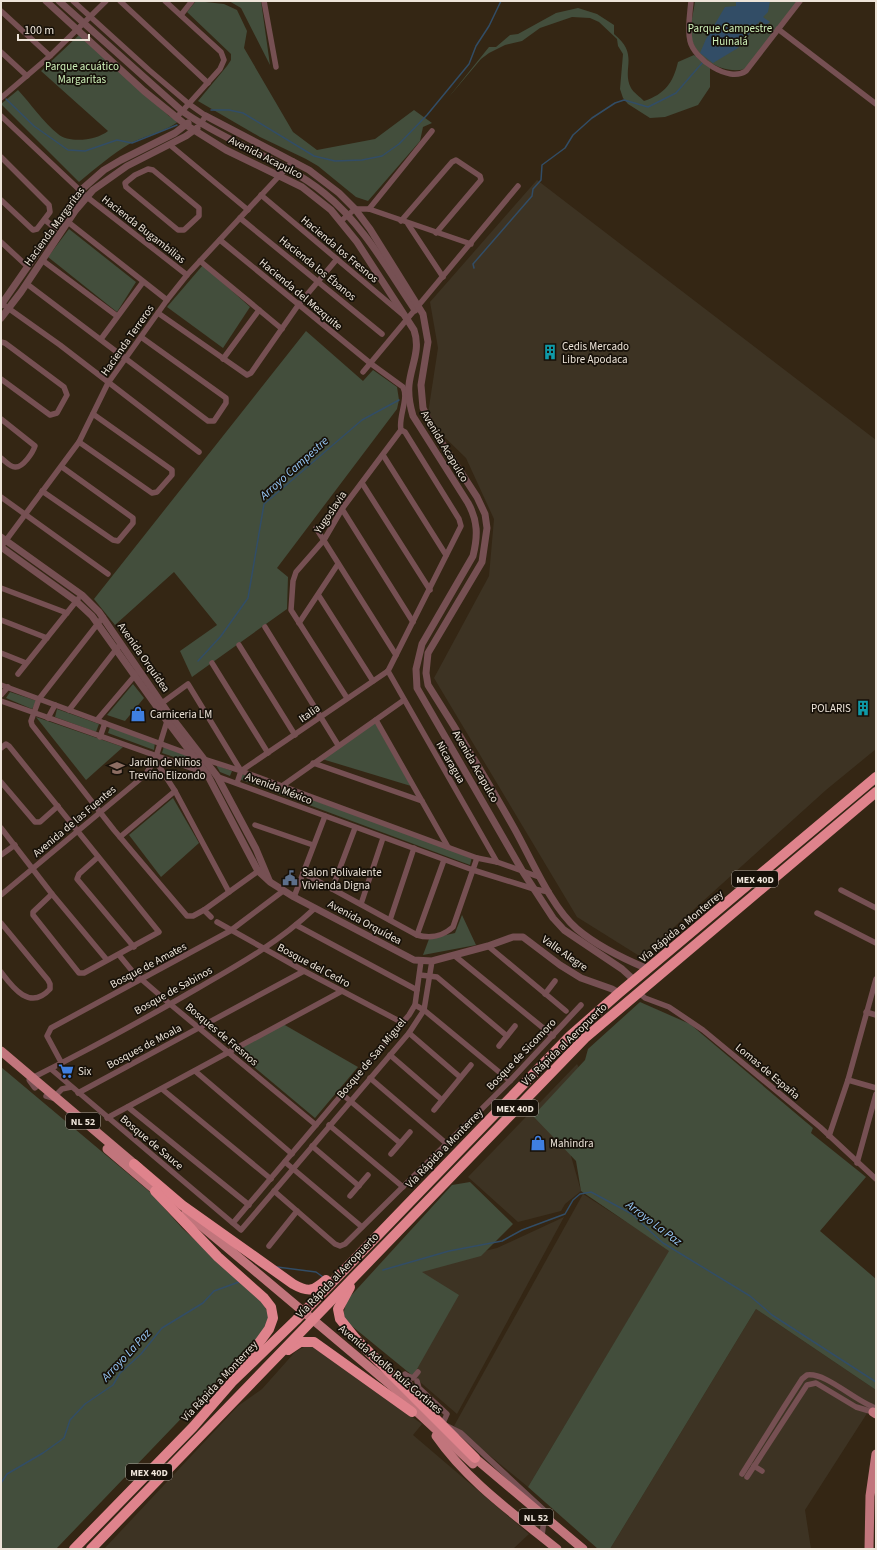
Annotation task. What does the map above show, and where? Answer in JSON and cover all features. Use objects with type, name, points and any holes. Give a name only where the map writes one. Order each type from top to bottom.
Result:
[{"type":"highway","name":"Vía Rápida a Monterrey","points":[[74,1549],[193,1427],[232,1382],[353,1260],[570,1036],[634,980],[876,777]]},
{"type":"highway","name":"Vía Rápida al Aeropuerto","points":[[91,1549],[562,1060],[606,1018],[876,792]]},
{"type":"highway","points":[[134,1164],[182,1205],[301,1288],[309,1290],[316,1289],[353,1260]]},
{"type":"highway","points":[[155,1191],[218,1256],[264,1298],[271,1307],[273,1318],[269,1329],[254,1348],[232,1382]]},
{"type":"highway","points":[[364,1267],[340,1302],[338,1316],[356,1339],[417,1398],[475,1458]]},
{"type":"highway","points":[[277,1355],[286,1352],[300,1342],[314,1342],[412,1412]]},
{"type":"main road","name":"NL 52","points":[[1,1051],[50,1096],[134,1164]]},
{"type":"main road","points":[[1,1058],[36,1087],[50,1096],[155,1191],[268,1283]]},
{"type":"main road","points":[[134,1164],[182,1209],[268,1283]]},
{"type":"main road","name":"Avenida Adolfo Ruíz Cortines","points":[[268,1283],[534,1508],[544,1521]]},
{"type":"main road","name":"Avenida Adolfo Ruíz Cortines","points":[[340,1343],[431,1424],[449,1443],[576,1549]]},
{"type":"main road","points":[[412,1412],[435,1435],[462,1468],[557,1549]]},
{"type":"main road","points":[[869,1549],[870,1496],[876,1454]]},
{"type":"main road","points":[[506,1507],[534,1527],[542,1526],[544,1521],[582,1549]]},
{"type":"street","name":"Avenida Acapulco","points":[[46,1],[176,118],[226,150],[279,174],[315,197],[341,221],[407,318],[414,330],[418,345],[409,384],[410,405],[413,416],[468,503],[477,527],[477,540],[473,556],[422,644],[416,669],[417,688],[534,890],[564,930],[622,969],[634,980]]},
{"type":"street","points":[[60,1],[182,111],[200,124]]},
{"type":"street","points":[[73,1],[188,104],[206,116]]},
{"type":"street","points":[[2,96],[50,56],[106,1]]},
{"type":"street","points":[[120,1],[208,83]]},
{"type":"street","points":[[165,1],[221,52],[224,60],[220,70],[176,118]]},
{"type":"street","points":[[181,15],[192,1]]},
{"type":"street","points":[[264,1],[276,67]]},
{"type":"street","points":[[691,1],[689,34],[693,50],[714,68],[724,73],[736,75],[746,71],[800,1]]},
{"type":"street","points":[[1,11],[50,56]]},
{"type":"street","points":[[778,29],[876,104]]},
{"type":"street","points":[[1,52],[27,76]]},
{"type":"street","name":"Hacienda Margaritas","points":[[1,304],[80,191],[104,170],[175,133],[186,125],[197,110]]},
{"type":"street","name":"Hacienda Bugambilias","points":[[1,116],[87,197],[187,275]]},
{"type":"street","name":"Avenida Acapulco","points":[[206,116],[243,137],[293,161],[323,180],[356,209],[416,307],[427,330],[428,342],[421,393],[425,417],[477,497],[485,514],[487,528],[482,562],[428,653],[426,673],[428,685],[515,829],[539,876],[562,912],[576,928],[628,961],[648,969]]},
{"type":"street","name":"Hacienda Margaritas","points":[[1,318],[27,284],[68,222],[87,197],[104,181],[127,166],[170,145],[194,130],[206,116]]},
{"type":"street","name":"Avenida Acapulco","points":[[200,124],[286,168],[324,193],[348,214],[416,307]]},
{"type":"street","points":[[370,209],[432,131]]},
{"type":"street","points":[[170,145],[248,210]]},
{"type":"street","points":[[1,157],[49,205],[50,212],[37,229],[32,230],[1,200]]},
{"type":"street","points":[[121,160],[135,175]]},
{"type":"street","points":[[401,221],[452,162],[456,160],[480,176],[481,180],[436,233]]},
{"type":"street","name":"Hacienda Terreros","points":[[1,547],[3,539],[62,467],[79,442],[108,383],[167,300],[187,275],[261,196],[279,174],[293,161]]},
{"type":"street","points":[[150,169],[153,170],[199,208],[198,216],[186,229],[181,231],[178,230],[126,187],[126,181],[135,175],[150,169]]},
{"type":"street","points":[[363,372],[518,186]]},
{"type":"street","name":"Hacienda los Fresnos","points":[[261,196],[407,318]]},
{"type":"street","points":[[341,221],[356,209],[370,209],[471,244]]},
{"type":"street","name":"Hacienda los Ébanos","points":[[240,218],[382,334]]},
{"type":"street","points":[[45,220],[55,228]]},
{"type":"street","points":[[68,222],[167,300]]},
{"type":"street","points":[[408,223],[443,277]]},
{"type":"street","name":"Hacienda del Mezquite","points":[[220,240],[404,389],[400,421],[401,430]]},
{"type":"street","points":[[1,242],[28,267]]},
{"type":"street","points":[[158,313],[244,375],[251,373],[299,304],[337,259]]},
{"type":"street","points":[[42,260],[117,316]]},
{"type":"street","points":[[200,261],[282,329]]},
{"type":"street","points":[[101,339],[143,282]]},
{"type":"street","points":[[27,284],[208,421],[214,421],[226,403],[226,398],[141,338]]},
{"type":"street","points":[[1,304],[60,345],[199,452]]},
{"type":"street","points":[[223,359],[259,310]]},
{"type":"street","points":[[1,342],[5,343],[64,387],[67,395],[57,413],[50,415],[1,379]]},
{"type":"street","points":[[79,442],[152,493],[157,492],[172,475],[172,470],[93,414]]},
{"type":"street","points":[[1,419],[35,446],[22,465],[18,467],[12,466],[1,458]]},
{"type":"street","points":[[388,671],[461,526],[460,519],[405,432],[401,430]]},
{"type":"street","name":"Yugoslavia","points":[[299,623],[291,610],[294,576],[324,540],[342,510],[401,430]]},
{"type":"street","points":[[383,455],[446,555]]},
{"type":"street","points":[[42,491],[113,540],[118,541],[121,539],[133,523],[133,518],[62,467]]},
{"type":"street","points":[[362,483],[430,590]]},
{"type":"street","points":[[1,497],[108,574]]},
{"type":"street","points":[[342,510],[413,622]]},
{"type":"street","points":[[316,528],[396,655]]},
{"type":"street","name":"Avenida Orquídea","points":[[3,539],[82,595],[103,617],[162,703],[168,717],[192,755],[207,774],[258,871],[283,891],[407,957],[421,961],[432,961]]},
{"type":"street","name":"Avenida Orquídea","points":[[1,547],[76,601],[98,623],[134,676],[217,776],[264,867],[270,882]]},
{"type":"street","points":[[338,564],[319,596],[299,623],[347,698]]},
{"type":"street","points":[[1,588],[67,613]]},
{"type":"street","points":[[18,674],[82,595]]},
{"type":"street","points":[[319,596],[373,681]]},
{"type":"street","points":[[103,617],[39,699],[33,713],[31,721],[32,725],[120,837],[182,912],[190,917],[204,910],[264,867]]},
{"type":"street","points":[[1,620],[47,638]]},
{"type":"street","points":[[265,628],[338,745]]},
{"type":"street","points":[[69,710],[121,644]]},
{"type":"street","points":[[239,645],[295,735]]},
{"type":"street","points":[[1,653],[26,663]]},
{"type":"street","points":[[212,664],[268,753]]},
{"type":"street","points":[[97,720],[139,670]]},
{"type":"street","name":"Italia","points":[[241,771],[388,671]]},
{"type":"street","name":"Nicaragua","points":[[388,671],[497,862]]},
{"type":"street","points":[[162,703],[188,684],[241,771],[237,783]]},
{"type":"street","name":"Avenida México","points":[[1,685],[477,858],[497,862],[523,872],[539,876]]},
{"type":"street","points":[[1,695],[8,687]]},
{"type":"street","points":[[282,786],[338,745],[404,700]]},
{"type":"street","name":"Avenida México","points":[[1,701],[156,758],[237,783],[444,860],[534,890],[549,892]]},
{"type":"street","points":[[48,718],[55,704]]},
{"type":"street","name":"Avenida de las Fuentes","points":[[1,895],[145,775],[156,758],[168,717]]},
{"type":"street","points":[[376,720],[449,847]]},
{"type":"street","points":[[100,737],[105,723]]},
{"type":"street","points":[[2,747],[6,744],[9,746],[98,857],[158,928],[159,932],[84,973],[76,971],[33,917],[33,912],[52,894]]},
{"type":"street","points":[[156,758],[229,892]]},
{"type":"street","points":[[313,764],[422,802]]},
{"type":"street","points":[[1,782],[35,822],[40,822],[58,806]]},
{"type":"street","points":[[120,837],[175,791]]},
{"type":"street","points":[[294,897],[324,816]]},
{"type":"street","points":[[255,825],[313,845]]},
{"type":"street","points":[[1,828],[52,894],[107,960]]},
{"type":"street","points":[[332,889],[355,828]]},
{"type":"street","points":[[361,904],[383,838]]},
{"type":"street","points":[[1,855],[15,845]]},
{"type":"street","points":[[390,920],[414,848]]},
{"type":"street","points":[[98,857],[77,877],[79,882],[134,947]]},
{"type":"street","points":[[303,874],[417,935],[431,937],[444,933],[452,927],[477,858]]},
{"type":"street","points":[[417,935],[444,860]]},
{"type":"street","points":[[841,890],[876,908]]},
{"type":"street","name":"Bosque de Amates","points":[[61,1062],[48,1036],[49,1030],[230,931],[283,891]]},
{"type":"street","name":"Bosque de Sabinos","points":[[32,1078],[170,1004],[264,949],[296,925],[315,908]]},
{"type":"street","points":[[204,910],[211,917]]},
{"type":"street","points":[[817,913],[876,943]]},
{"type":"street","name":"Bosque del Cedro","points":[[217,922],[230,931],[403,1023]]},
{"type":"street","points":[[1,923],[48,980],[51,986],[48,991],[38,997],[28,998],[14,988],[1,972]]},
{"type":"street","points":[[296,925],[417,990]]},
{"type":"street","name":"Valle Alegre","points":[[488,946],[513,937],[523,937],[560,966],[581,978],[619,993]]},
{"type":"street","points":[[432,961],[488,946],[566,1011]]},
{"type":"street","name":"Bosques de Fresnos","points":[[119,955],[128,967],[170,1004],[316,1125]]},
{"type":"street","points":[[455,956],[553,1036]]},
{"type":"street","name":"Bosque de San Miguel","points":[[233,1223],[403,1023],[415,1005],[421,961]]},
{"type":"street","name":"Bosque de San Miguel","points":[[241,1230],[409,1033],[424,1010],[432,961]]},
{"type":"street","points":[[622,969],[628,961]]},
{"type":"street","name":"Bosques de Moala","points":[[78,1093],[304,971]]},
{"type":"street","points":[[420,974],[430,975],[437,978],[507,1036]]},
{"type":"street","points":[[829,1136],[848,1080],[876,979]]},
{"type":"street","points":[[545,994],[555,981]]},
{"type":"street","points":[[107,1118],[342,991]]},
{"type":"street","name":"Lomas de España","points":[[638,992],[645,998],[669,1007],[698,1026],[829,1136],[876,1179]]},
{"type":"street","points":[[869,1001],[876,1003]]},
{"type":"street","points":[[415,1005],[424,1010],[510,1081]]},
{"type":"street","name":"Bosque de Sicomoro","points":[[274,1191],[340,1246],[348,1242],[510,1081],[581,1005]]},
{"type":"street","points":[[866,1012],[876,1015]]},
{"type":"street","points":[[499,1046],[515,1026]]},
{"type":"street","points":[[409,1033],[460,1077]]},
{"type":"street","points":[[390,1055],[442,1100]]},
{"type":"street","points":[[434,1110],[471,1065]]},
{"type":"street","name":"Bosque de Sauce","points":[[50,1068],[107,1118],[241,1230]]},
{"type":"street","points":[[195,1071],[292,1154]]},
{"type":"street","points":[[32,1078],[30,1080],[36,1087]]},
{"type":"street","points":[[370,1078],[447,1144]]},
{"type":"street","points":[[848,1080],[876,1088]]},
{"type":"street","points":[[50,1096],[62,1089],[71,1087]]},
{"type":"street","points":[[162,1089],[271,1179]]},
{"type":"street","points":[[342,1094],[400,1143]]},
{"type":"street","points":[[857,1163],[876,1094]]},
{"type":"street","points":[[128,1106],[248,1205]]},
{"type":"street","points":[[329,1125],[403,1187]]},
{"type":"street","points":[[391,1154],[410,1132]]},
{"type":"street","points":[[312,1146],[359,1186]]},
{"type":"street","points":[[285,1162],[362,1227]]},
{"type":"street","points":[[350,1196],[368,1175]]},
{"type":"street","points":[[269,1246],[297,1211]]},
{"type":"street","points":[[417,1398],[404,1374],[413,1378],[418,1372]]},
{"type":"street","points":[[807,1375],[819,1376],[867,1405],[875,1412],[856,1407],[816,1383],[807,1385],[754,1466],[744,1476],[779,1414],[800,1382],[807,1375]]},
{"type":"street","points":[[417,1381],[419,1388],[447,1414],[443,1423],[445,1426],[457,1430],[546,1511],[542,1536]]},
{"type":"street","points":[[754,1466],[762,1471]]},
{"type":"shaded area","points":[[537,180],[876,440],[876,749],[826,790],[641,957],[577,917],[434,678],[489,576],[494,519],[466,458],[427,420],[438,348],[430,302]]},
{"type":"shaded area","points":[[577,1064],[590,1089],[571,1156],[581,1191],[565,1204],[561,1211],[518,1222],[468,1177]]},
{"type":"shaded area","points":[[583,1194],[670,1250],[528,1487],[454,1426]]},
{"type":"shaded area","points":[[564,1217],[457,1414],[346,1318],[377,1277],[497,1248]]},
{"type":"shaded area","points":[[756,1309],[876,1390],[876,1406],[873,1404],[805,1510],[811,1549],[610,1549]]},
{"type":"shaded area","points":[[304,1347],[314,1347],[422,1424],[413,1435],[529,1534],[513,1549],[104,1549],[238,1406],[262,1389],[295,1352]]},
{"type":"green space","points":[[196,1],[224,4],[237,10],[247,31],[244,48],[293,132],[317,150],[375,139],[414,110],[432,123],[423,127],[420,141],[368,201],[356,197],[318,166],[260,137],[198,101],[227,66],[231,60],[231,54],[187,12]]},
{"type":"green space","points":[[229,1],[261,1],[270,65],[241,8]]},
{"type":"green space","name":"Parque Campestre Huinalá","points":[[695,1],[798,1],[745,69],[729,70],[712,64],[699,53],[694,46],[691,38],[691,25]]},
{"type":"green space","points":[[578,8],[597,14],[614,25],[614,34],[622,42],[628,55],[628,81],[635,93],[644,101],[657,95],[667,87],[674,76],[678,62],[694,55],[710,67],[710,87],[698,105],[665,117],[650,118],[628,104],[623,98],[620,89],[623,54],[618,46],[617,39],[599,22],[590,18],[572,17],[540,28],[522,41],[505,45],[489,53],[481,59],[448,98],[489,47],[496,47],[510,35],[518,34],[556,13]]},
{"type":"green space","name":"Parque acuático Margaritas","points":[[79,35],[169,116],[179,121],[162,131],[137,140],[124,147],[104,161],[79,182],[1,104],[18,90],[47,124],[63,137],[76,140],[91,139],[108,131],[41,71]]},
{"type":"green space","points":[[69,229],[136,282],[117,312],[48,257]]},
{"type":"green space","points":[[203,265],[250,307],[223,348],[167,307]]},
{"type":"green space","points":[[306,331],[363,381],[373,370],[397,387],[399,400],[397,409],[277,568],[288,577],[287,609],[192,677],[180,651],[217,625],[174,572],[115,625],[94,599]]},
{"type":"green space","points":[[133,684],[144,698],[125,721],[107,715]]},
{"type":"green space","points":[[10,692],[37,701],[32,709],[6,698]]},
{"type":"green space","points":[[57,709],[99,724],[96,732],[55,717]]},
{"type":"green space","points":[[36,717],[123,747],[86,780]]},
{"type":"green space","points":[[375,723],[411,786],[322,759]]},
{"type":"green space","points":[[110,727],[155,742],[154,750],[108,733]]},
{"type":"green space","points":[[164,746],[187,754],[186,761],[162,753]]},
{"type":"green space","points":[[216,765],[232,771],[230,776],[220,772]]},
{"type":"green space","points":[[241,774],[472,857],[470,865],[239,779]]},
{"type":"green space","points":[[173,798],[199,843],[161,877],[129,835]]},
{"type":"green space","points":[[462,915],[476,945],[423,955],[429,939],[455,933]]},
{"type":"green space","points":[[640,1002],[690,1024],[813,1128],[811,1133],[866,1177],[820,1231],[876,1279],[876,1390],[756,1309],[610,1549],[598,1549],[528,1487],[669,1251],[581,1191],[576,1161],[533,1116],[585,1060],[588,1049]]},
{"type":"green space","points":[[283,1024],[358,1067],[315,1118],[235,1051]]},
{"type":"green space","points":[[1,1067],[150,1192],[182,1228],[262,1302],[270,1316],[267,1329],[56,1549],[1,1549]]},
{"type":"green space","points":[[470,1182],[513,1224],[481,1256],[422,1272],[459,1295],[413,1376],[342,1318],[347,1300],[452,1185]]},
{"type":"water","points":[[736,1],[770,1],[768,12],[763,17],[770,22],[766,25],[760,21],[738,48],[713,63],[700,53],[706,39],[725,7],[736,6]]},
{"type":"waterway","points":[[211,110],[229,110],[243,113],[314,156],[335,161],[362,160],[382,156],[399,144],[427,115],[469,64],[476,46],[489,26],[501,1]]},
{"type":"waterway","name":"Arroyo Campestre","points":[[474,268],[473,264],[532,196],[533,189],[541,180],[542,165],[565,148],[573,135],[592,118],[615,103],[624,100],[648,107],[676,93],[703,62]]},
{"type":"waterway","points":[[6,99],[34,126],[68,150],[85,151],[117,140],[132,143],[177,125]]},
{"type":"waterway","name":"Arroyo Campestre","points":[[198,661],[221,636],[248,598],[264,504],[362,420],[399,400]]},
{"type":"waterway","name":"Arroyo La Paz","points":[[383,1270],[449,1251],[502,1241],[522,1230],[565,1214],[573,1200],[580,1194],[591,1192],[632,1214],[663,1243],[750,1296],[772,1315],[876,1382]]},
{"type":"waterway","name":"Arroyo La Paz","points":[[277,1267],[316,1272],[323,1277]]},
{"type":"waterway","name":"Arroyo La Paz","points":[[1,1483],[7,1474],[43,1453],[64,1438],[70,1420],[85,1404],[113,1385],[120,1373],[141,1354],[162,1328],[203,1303],[214,1291],[239,1282]]},
{"type":"waterway","name":"Arroyo La Paz","points":[[1,1493],[1,1498]]},
{"type":"place","name":"Cedis Mercado Libre Apodaca","points":[[550,352]]},
{"type":"place","name":"POLARIS","points":[[863,708]]},
{"type":"place","name":"Carniceria LM","points":[[138,714]]},
{"type":"place","name":"Jardin de Niños Treviño Elizondo","points":[[117,768]]},
{"type":"place","name":"Salon Polivalente Vivienda Digna","points":[[290,878]]},
{"type":"place","name":"Six","points":[[66,1071]]},
{"type":"place","name":"Mahindra","points":[[538,1143]]}]
